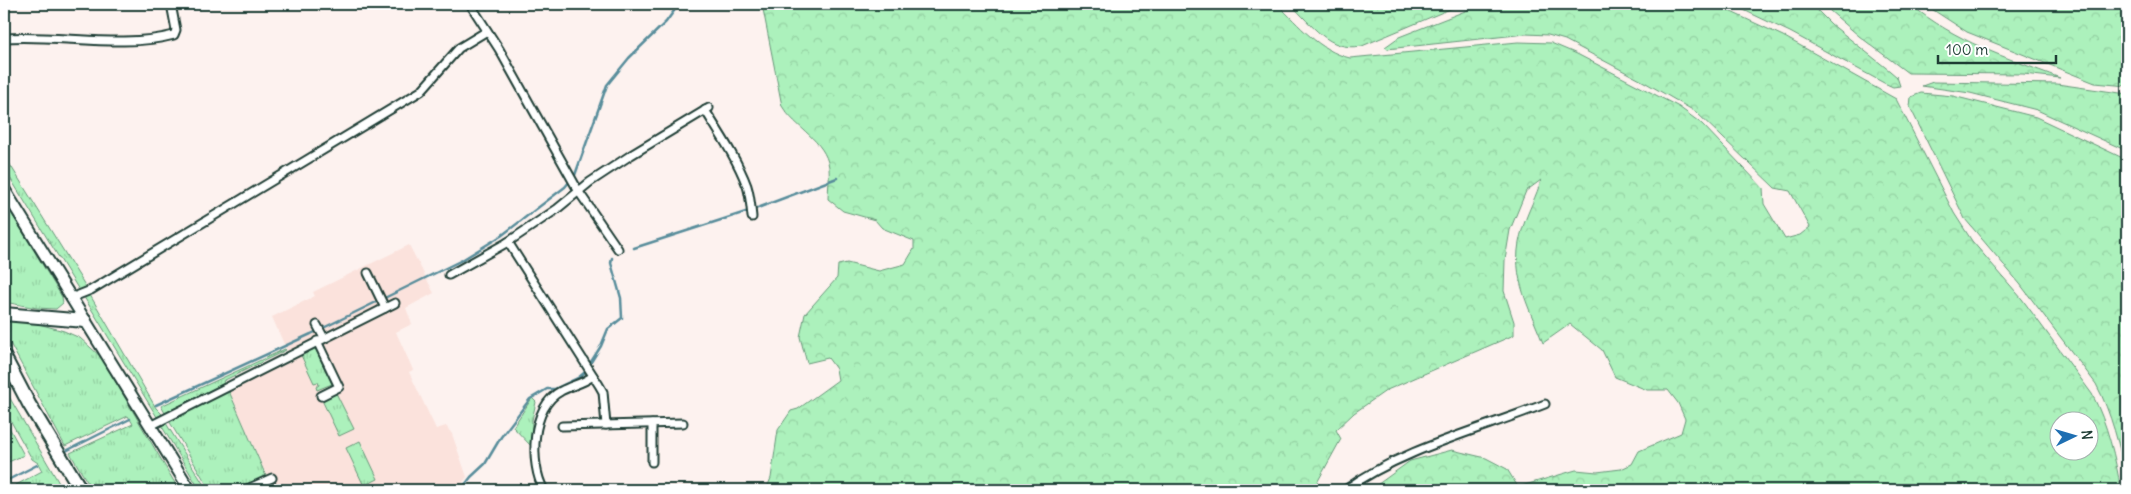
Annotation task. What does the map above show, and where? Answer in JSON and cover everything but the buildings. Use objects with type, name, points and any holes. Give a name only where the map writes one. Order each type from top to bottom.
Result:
[{"type":"highway","points":[[4,314],[85,321]]},
{"type":"highway","points":[[4,356],[29,404],[81,490]]},
{"type":"highway","points":[[4,372],[26,415],[71,490]]},
{"type":"main road","points":[[4,189],[190,490]]},
{"type":"street","points":[[4,38],[138,40],[174,35],[176,30],[171,4]]},
{"type":"street","points":[[470,4],[571,179],[618,248]]},
{"type":"street","points":[[71,298],[91,290],[421,91],[459,48],[487,31]]},
{"type":"street","points":[[448,275],[508,242],[631,155],[707,109],[730,149],[748,187],[752,217]]},
{"type":"street","points":[[508,242],[603,392],[606,425]]},
{"type":"street","points":[[368,273],[384,306]]},
{"type":"street","points":[[150,426],[319,333],[395,303]]},
{"type":"street","points":[[319,333],[339,387],[321,396]]},
{"type":"street","points":[[544,490],[536,467],[538,419],[545,404],[560,391],[584,383],[592,376]]},
{"type":"street","points":[[1344,490],[1368,474],[1430,446],[1545,404]]},
{"type":"street","points":[[562,426],[684,423]]},
{"type":"street","points":[[652,424],[652,462]]},
{"type":"street","points":[[246,490],[272,478]]},
{"type":"shaded area","points":[[409,245],[434,293],[406,308],[412,324],[396,332],[413,370],[409,372],[436,429],[446,426],[452,434],[467,477],[457,490],[273,490],[225,382],[287,351],[272,317],[315,296],[313,292]]},
{"type":"green space","points":[[762,4],[1277,4],[1319,43],[1339,55],[1350,58],[1518,42],[1551,43],[1577,54],[1679,107],[1702,124],[1763,188],[1764,204],[1785,239],[1800,235],[1810,227],[1790,191],[1775,188],[1696,112],[1565,40],[1548,35],[1526,34],[1387,49],[1385,47],[1399,37],[1483,4],[1714,4],[1783,36],[1896,99],[1954,213],[1972,241],[2022,299],[2092,394],[2110,441],[2121,490],[1370,490],[1410,461],[1452,450],[1486,458],[1507,469],[1518,487],[1576,470],[1597,472],[1621,469],[1632,464],[1639,451],[1681,433],[1685,419],[1678,403],[1668,390],[1647,390],[1615,377],[1602,350],[1570,324],[1543,343],[1521,286],[1518,258],[1523,227],[1541,180],[1526,191],[1510,230],[1505,260],[1504,291],[1514,322],[1514,335],[1387,390],[1354,413],[1336,430],[1341,439],[1313,490],[766,490],[771,478],[778,430],[791,411],[798,409],[838,380],[836,369],[828,358],[807,363],[800,337],[805,314],[837,278],[838,265],[847,263],[879,271],[905,264],[914,249],[914,241],[882,228],[875,220],[843,211],[828,199],[829,167],[822,149],[782,106]]},
{"type":"green space","points":[[1290,4],[1462,4],[1362,46],[1350,47],[1330,41]]},
{"type":"green space","points":[[1731,4],[1811,4],[1831,24],[1897,77],[1900,86],[1893,87],[1884,83],[1790,32]]},
{"type":"green space","points":[[1822,4],[1910,4],[1945,29],[1963,39],[2060,78],[2023,74],[1908,73],[1859,36]]},
{"type":"green space","points":[[1924,4],[2127,4],[2127,86],[2095,83],[1967,32]]},
{"type":"green space","points":[[1933,82],[2057,84],[2127,94],[2127,151],[2037,110],[1970,93],[1922,86]]},
{"type":"green space","points":[[1921,93],[1953,96],[2036,117],[2127,160],[2127,479],[2111,419],[2096,384],[2020,284],[1965,219],[1910,107],[1911,97]]},
{"type":"green space","points":[[4,155],[86,287],[79,290],[4,168]]},
{"type":"green space","points":[[4,201],[62,297],[63,303],[56,309],[37,308],[4,302]]},
{"type":"green space","points":[[90,295],[156,408],[162,414],[157,417],[84,297]]},
{"type":"green space","points":[[4,320],[28,321],[64,331],[80,338],[101,357],[179,490],[92,490],[70,453],[133,424],[128,416],[65,446],[4,332]]},
{"type":"green space","points":[[314,346],[332,384],[317,390],[318,382],[314,383],[300,353]]},
{"type":"green space","points":[[285,349],[165,413],[161,406]]},
{"type":"green space","points":[[4,388],[63,490],[20,490],[16,485],[42,471],[38,463],[32,459],[4,409]]},
{"type":"green space","points":[[228,389],[266,476],[233,490],[210,490],[168,419]]},
{"type":"green space","points":[[335,391],[354,429],[339,436],[321,398]]},
{"type":"green space","points":[[532,398],[536,402],[532,420],[531,446],[513,427]]},
{"type":"green space","points":[[4,418],[24,455],[4,464]]},
{"type":"green space","points":[[164,420],[207,490],[200,490],[161,425]]},
{"type":"green space","points":[[360,441],[378,479],[364,486],[346,448]]},
{"type":"waterway","points":[[156,405],[311,334],[462,260],[501,236],[565,187],[575,175],[607,85],[629,58],[666,22],[679,4]]},
{"type":"waterway","points":[[634,248],[755,209],[837,178]]},
{"type":"waterway","points":[[461,490],[485,464],[501,437],[530,399],[547,389],[555,389],[578,378],[584,373],[601,346],[608,329],[622,318],[621,298],[611,263],[612,258]]},
{"type":"waterway","points":[[66,451],[130,419]]},
{"type":"waterway","points":[[4,482],[37,465]]}]
